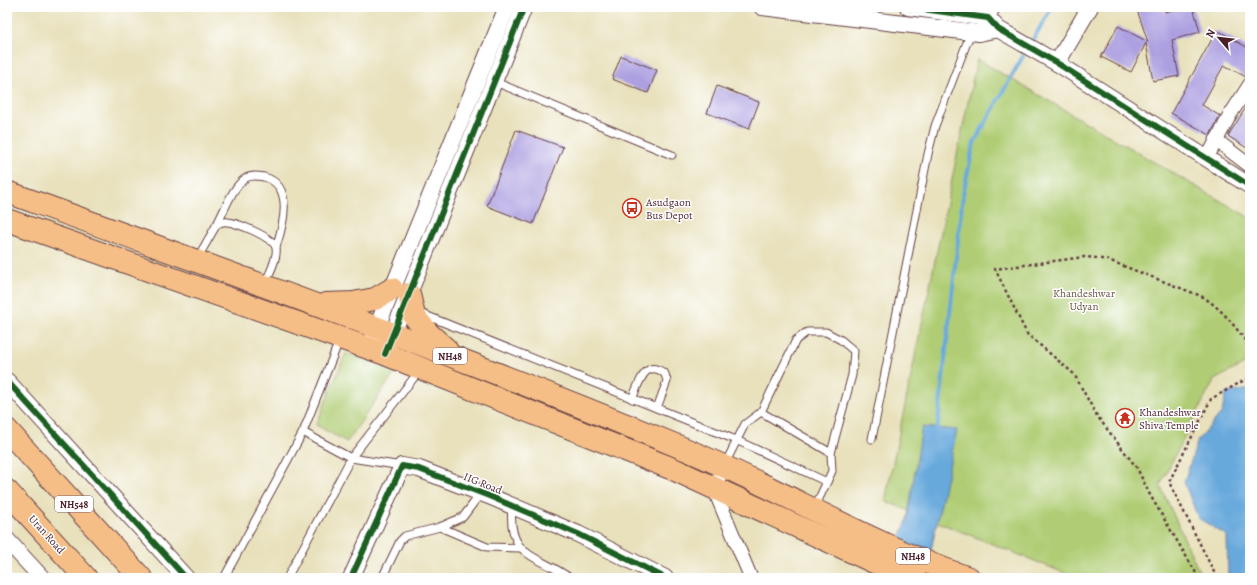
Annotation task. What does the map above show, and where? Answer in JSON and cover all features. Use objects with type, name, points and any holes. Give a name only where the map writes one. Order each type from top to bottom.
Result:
[{"type":"highway","name":"NH48","points":[[7,192],[385,330],[682,448],[883,543],[969,578]]},
{"type":"highway","name":"NH48","points":[[7,220],[377,351],[673,469],[874,562],[915,578]]},
{"type":"highway","points":[[315,304],[353,304],[375,300],[405,298],[414,316],[429,334],[457,359]]},
{"type":"highway","name":"NH548","points":[[7,430],[141,578]]},
{"type":"highway","name":"Uran Road","points":[[7,491],[86,578]]},
{"type":"street","points":[[405,298],[479,75],[507,7]]},
{"type":"street","points":[[377,351],[385,330],[405,298],[524,7]]},
{"type":"street","points":[[762,7],[985,24]]},
{"type":"street","points":[[908,7],[985,24],[1057,63],[1250,186]]},
{"type":"street","points":[[1057,63],[1090,7]]},
{"type":"street","points":[[1207,158],[1216,140],[1250,84]]},
{"type":"street","points":[[1216,140],[1250,166]]},
{"type":"street","points":[[7,382],[186,578]]},
{"type":"street","points":[[350,578],[402,466]]},
{"type":"street","name":"IIG Road","points":[[402,466],[419,469],[481,493],[578,534],[665,578]]},
{"type":"street","points":[[724,467],[714,489],[751,578]]},
{"type":"street","points":[[9,545],[42,578]]},
{"type":"lane","points":[[872,439],[928,154],[938,119],[985,24]]},
{"type":"lane","points":[[479,75],[672,155]]},
{"type":"lane","points":[[196,261],[240,184],[247,177],[258,175],[268,178],[277,185],[283,194],[285,206],[276,252],[265,286]]},
{"type":"lane","points":[[217,224],[227,222],[268,237],[276,247]]},
{"type":"lane","points":[[405,298],[632,399],[736,440],[827,482]]},
{"type":"lane","points":[[724,467],[745,424],[761,412],[796,340],[807,332],[826,332],[841,340],[854,351],[852,375],[831,452],[832,471],[814,510]]},
{"type":"lane","points":[[224,578],[303,432],[340,339]]},
{"type":"lane","points":[[632,399],[644,373],[650,368],[655,368],[665,374],[666,381],[657,408]]},
{"type":"lane","points":[[287,578],[351,458],[420,369]]},
{"type":"lane","points":[[761,412],[831,452]]},
{"type":"lane","points":[[303,432],[351,458],[402,466]]},
{"type":"lane","points":[[382,578],[400,541],[411,533],[440,527],[463,517],[481,493]]},
{"type":"lane","points":[[512,506],[510,524],[513,535],[521,548],[570,578]]},
{"type":"lane","points":[[440,527],[487,547],[521,548]]},
{"type":"path","points":[[1199,578],[1150,495],[1137,468],[1096,416],[1074,374],[1027,334],[995,269],[1084,257],[1108,260],[1206,299],[1220,309],[1250,346]]},
{"type":"path","points":[[1217,578],[1170,482],[1211,399],[1250,377]]},
{"type":"green space","name":"Khandeshwar Udyan","points":[[977,59],[1250,218],[1250,361],[1214,380],[1160,485],[1202,578],[1077,578],[885,501]]},
{"type":"green space","points":[[346,353],[396,371],[347,442],[316,425]]},
{"type":"water","points":[[1250,389],[1250,578],[1228,578],[1227,536],[1198,518],[1184,482],[1198,440],[1222,412],[1226,393]]},
{"type":"water","points":[[922,427],[957,430],[925,578],[882,578],[907,521]]},
{"type":"building","points":[[1136,7],[1163,7],[1165,12],[1184,7],[1193,7],[1200,32],[1172,40],[1179,76],[1153,81],[1146,43],[1131,72],[1101,57],[1118,26],[1148,42]]},
{"type":"building","points":[[1217,30],[1250,49],[1250,76],[1246,77],[1224,65],[1202,105],[1220,116],[1210,135],[1171,113]]},
{"type":"building","points":[[621,56],[657,70],[648,93],[612,79]]},
{"type":"building","points":[[717,86],[759,102],[749,129],[707,113]]},
{"type":"building","points":[[1250,101],[1250,150],[1228,136]]},
{"type":"building","points":[[516,130],[563,147],[533,224],[487,206]]},
{"type":"waterway","points":[[1031,43],[1052,7]]},
{"type":"waterway","points":[[937,433],[963,194],[974,143],[1027,49]]},
{"type":"cycle path","points":[[385,354],[524,7]]},
{"type":"cycle path","points":[[908,7],[988,18],[998,29],[1057,63],[1250,186]]},
{"type":"cycle path","points":[[7,381],[186,578]]},
{"type":"cycle path","points":[[351,578],[402,466],[419,469],[489,496],[578,534],[665,578]]},
{"type":"place","name":"Asudgaon Bus Depot","points":[[632,208]]},
{"type":"place","name":"Khandeshwar Shiva Temple","points":[[1125,418]]}]
